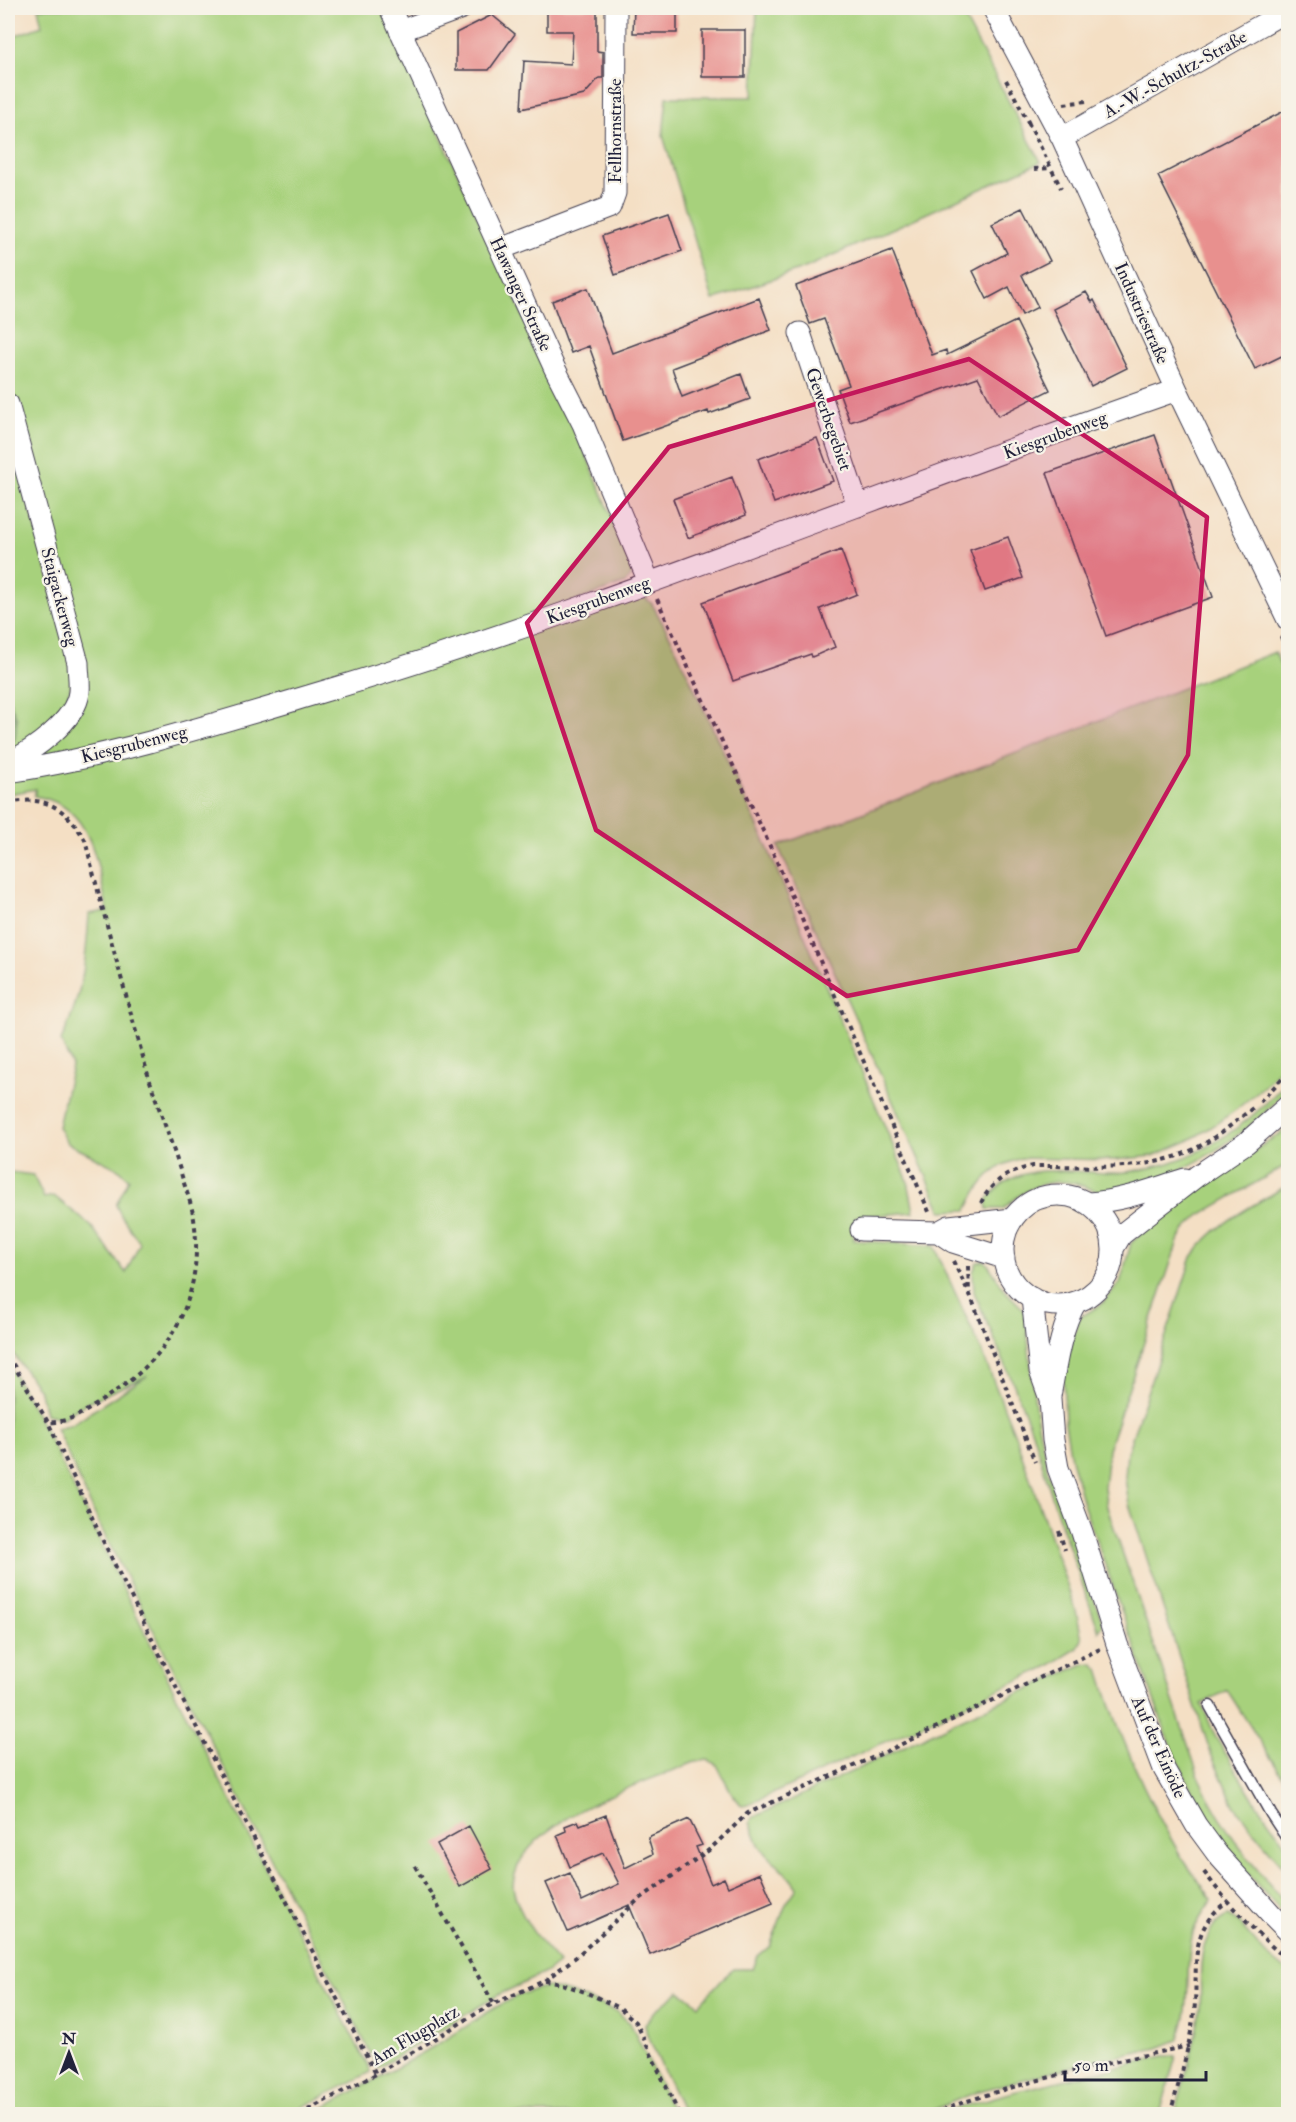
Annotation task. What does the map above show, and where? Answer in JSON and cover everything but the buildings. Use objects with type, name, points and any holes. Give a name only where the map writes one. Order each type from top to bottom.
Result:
[{"type":"street","name":"Hawanger Straße","points":[[390,8],[583,424],[649,582]]},
{"type":"street","points":[[400,31],[462,8]]},
{"type":"street","name":"Fellhornstraße","points":[[500,249],[610,207],[615,193],[616,8]]},
{"type":"street","name":"Industriestraße","points":[[993,8],[1062,138],[1177,390],[1288,620]]},
{"type":"street","name":"A.-W.-Schultz-Straße","points":[[1062,138],[1288,10]]},
{"type":"street","name":"Gewerbegebiet","points":[[800,333],[858,506]]},
{"type":"street","name":"Kiesgrubenweg","points":[[8,772],[65,762],[144,743],[408,666],[649,582],[1177,390]]},
{"type":"street","name":"Staigackerweg","points":[[8,404],[78,663],[79,694],[67,719],[41,742],[8,763]]},
{"type":"street","points":[[1114,1247],[1109,1227],[1103,1217],[1088,1203],[1061,1194],[1034,1200],[1022,1208],[1013,1219],[1005,1237],[1004,1258],[1013,1281],[1032,1298],[1054,1304],[1076,1302],[1094,1292],[1101,1285],[1111,1267],[1114,1247],[1121,1235],[1197,1176],[1246,1143],[1288,1106]]},
{"type":"street","points":[[1088,1203],[1135,1196],[1197,1176]]},
{"type":"street","points":[[861,1230],[938,1232],[949,1226],[1013,1219]]},
{"type":"street","points":[[938,1232],[953,1242],[1004,1258]]},
{"type":"street","points":[[1032,1298],[1040,1371],[1050,1399]]},
{"type":"street","points":[[1050,1399],[1062,1340],[1071,1309],[1076,1302]]},
{"type":"street","name":"Auf der Einöde","points":[[1050,1399],[1058,1468],[1082,1532],[1117,1644],[1164,1769],[1196,1825],[1218,1855],[1288,1931]]},
{"type":"lane","points":[[1210,1706],[1270,1814],[1288,1840]]},
{"type":"path","points":[[649,582],[774,855],[938,1232]]},
{"type":"path","points":[[1283,655],[1288,667]]},
{"type":"path","points":[[8,803],[21,800],[37,801],[57,807],[75,823],[85,840],[147,1071],[194,1218],[196,1245],[194,1273],[188,1302],[178,1326],[164,1348],[143,1370],[97,1403],[61,1423],[48,1422]]},
{"type":"path","points":[[976,1223],[981,1201],[987,1191],[1009,1173],[1033,1166],[1145,1165],[1185,1153],[1220,1134],[1233,1124],[1257,1105],[1288,1072]]},
{"type":"path","points":[[971,1247],[967,1275],[969,1292],[1036,1464]]},
{"type":"path","points":[[8,1356],[48,1422],[102,1539],[186,1707],[376,2074]]},
{"type":"path","points":[[1058,1529],[1066,1552]]},
{"type":"path","points":[[1096,1640],[1103,1658]]},
{"type":"path","name":"Am Flugplatz","points":[[300,2115],[376,2074],[494,2004],[544,1981],[576,1957],[637,1901],[709,1850],[748,1813],[885,1752],[1100,1649]]},
{"type":"path","points":[[1198,1863],[1252,1927],[1288,1960]]},
{"type":"path","points":[[415,1866],[494,2004]]},
{"type":"path","points":[[1170,2115],[1189,2046],[1195,2010],[1197,1944],[1204,1925],[1216,1910],[1228,1901]]},
{"type":"path","points":[[544,1981],[562,1984],[603,2000],[620,2008],[636,2022],[679,2115]]},
{"type":"path","points":[[934,2115],[958,2103],[1021,2085],[1088,2067],[1189,2046]]},
{"type":"highlighted area","points":[[969,359],[1207,517],[1188,755],[1078,950],[847,996],[596,830],[527,623],[669,447]]},
{"type":"green space","points":[[38,8],[382,8],[581,442],[631,563],[631,574],[625,583],[437,651],[142,737],[28,759],[81,707],[27,455],[8,382],[8,38],[42,26]]},
{"type":"green space","points":[[757,8],[959,8],[1041,162],[805,268],[713,300],[663,136],[667,97],[753,97]]},
{"type":"green space","points":[[8,423],[74,673],[63,716],[8,756],[8,749],[15,739],[17,719],[8,697],[10,671]]},
{"type":"green space","points":[[642,595],[652,604],[672,640],[765,842],[908,1181],[914,1212],[855,1217],[853,1240],[934,1246],[982,1352],[1015,1435],[1076,1611],[1082,1639],[1078,1648],[1047,1667],[748,1805],[742,1806],[731,1792],[717,1765],[708,1760],[695,1762],[616,1793],[559,1823],[536,1841],[520,1862],[513,1885],[516,1899],[529,1925],[559,1963],[545,1973],[498,1995],[378,2068],[100,1526],[56,1428],[72,1424],[147,1376],[86,1403],[63,1418],[45,1414],[40,1392],[8,1346],[8,1168],[10,1172],[33,1175],[44,1198],[54,1196],[91,1226],[126,1273],[140,1243],[116,1205],[129,1179],[120,1170],[67,1143],[58,1127],[72,1066],[61,1041],[74,1009],[82,979],[89,914],[108,911],[95,856],[81,824],[69,811],[54,801],[34,796],[36,789],[8,794],[8,781]]},
{"type":"green space","points":[[1275,652],[1288,684],[1288,1059],[1264,1086],[1237,1109],[1186,1142],[1153,1156],[1114,1160],[1021,1158],[1003,1165],[988,1176],[976,1192],[967,1210],[942,1211],[778,846]]},
{"type":"green space","points":[[8,698],[15,718],[16,730],[8,749]]},
{"type":"green space","points":[[1288,1079],[1288,1088],[1247,1128],[1200,1160],[1150,1185],[1113,1192],[1099,1192],[1073,1183],[1053,1182],[1026,1191],[1003,1209],[987,1209],[988,1198],[1005,1182],[1034,1172],[1129,1172],[1156,1167],[1186,1157],[1235,1130],[1263,1106]]},
{"type":"green space","points":[[1288,1128],[1288,1164],[1200,1215],[1186,1228],[1178,1241],[1108,1450],[1104,1488],[1107,1507],[1200,1780],[1218,1814],[1239,1846],[1288,1905],[1288,1919],[1228,1852],[1188,1783],[1166,1733],[1083,1504],[1071,1459],[1065,1423],[1063,1372],[1079,1318],[1102,1304],[1120,1283],[1131,1243],[1170,1208]]},
{"type":"green space","points":[[1288,1185],[1288,1785],[1227,1690],[1202,1704],[1215,1736],[1256,1803],[1284,1842],[1288,1852],[1288,1872],[1234,1805],[1211,1754],[1129,1504],[1125,1478],[1127,1453],[1192,1257],[1224,1224]]},
{"type":"green space","points":[[985,1261],[1005,1290],[1025,1312],[1036,1414],[1048,1472],[1103,1624],[1099,1631],[1057,1513],[1032,1431],[974,1292],[973,1272],[977,1262]]},
{"type":"green space","points":[[8,1364],[45,1430],[178,1699],[371,2072],[289,2114],[8,2114]]},
{"type":"green space","points":[[1092,1663],[1099,1669],[1123,1740],[1154,1808],[1182,1857],[1212,1900],[1193,1933],[1190,1946],[1186,2013],[1178,2040],[1158,2048],[1090,2062],[979,2091],[923,2114],[684,2114],[647,2035],[645,2024],[655,2011],[680,1991],[699,2005],[734,1969],[753,1969],[758,1956],[770,1946],[786,1904],[797,1888],[760,1846],[750,1823],[752,1818],[963,1718],[1084,1664]]},
{"type":"green space","points":[[1228,1916],[1239,1923],[1265,1953],[1288,1972],[1288,2114],[1175,2114],[1198,2020],[1204,1947],[1216,1924]]},
{"type":"green space","points":[[548,1987],[571,1993],[614,2010],[630,2023],[674,2114],[312,2114],[453,2035],[506,2001]]},
{"type":"green space","points":[[1164,2056],[1176,2056],[1160,2114],[944,2114],[1009,2093]]}]
